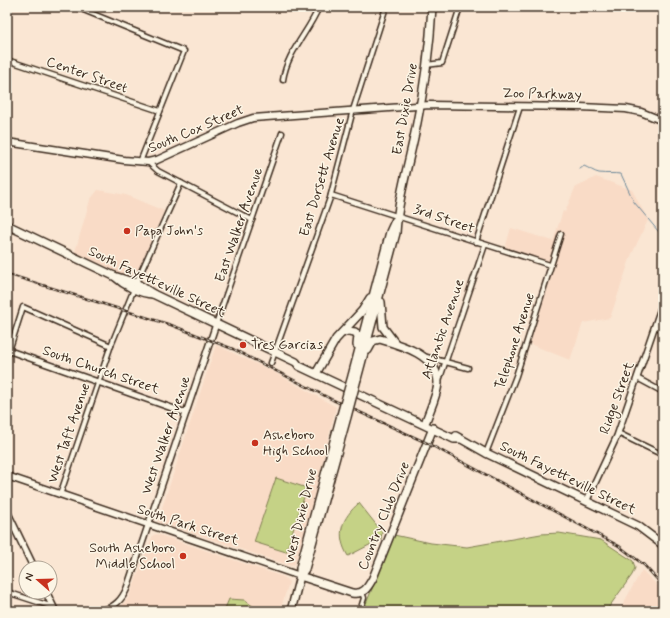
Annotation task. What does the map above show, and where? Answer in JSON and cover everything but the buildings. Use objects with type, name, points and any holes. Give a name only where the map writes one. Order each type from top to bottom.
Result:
[{"type":"main road","name":"East Dixie Drive","points":[[354,378],[362,363],[390,232],[397,215],[426,65],[432,7]]},
{"type":"main road","name":"South Cox Street","points":[[7,142],[148,162],[157,160],[230,125],[247,120],[353,110],[419,106]]},
{"type":"main road","name":"Zoo Parkway","points":[[419,106],[626,109],[641,112],[663,121]]},
{"type":"main road","name":"South Fayetteville Street","points":[[7,225],[135,286],[146,294],[152,292],[296,362],[300,362],[360,390],[363,394]]},
{"type":"main road","name":"East Dixie Drive","points":[[344,416],[354,378],[357,357],[379,287]]},
{"type":"main road","points":[[318,370],[340,334],[362,311],[379,287]]},
{"type":"main road","points":[[379,287],[383,327],[398,345]]},
{"type":"main road","points":[[340,334],[351,330],[357,334],[357,357]]},
{"type":"main road","points":[[362,363],[371,343],[376,339],[398,345],[422,356],[434,368],[438,384]]},
{"type":"main road","name":"South Fayetteville Street","points":[[296,362],[299,366],[359,394],[363,394],[454,439],[460,439]]},
{"type":"main road","name":"Atlantic Avenue","points":[[426,421],[438,384]]},
{"type":"main road","name":"South Fayetteville Street","points":[[403,413],[407,412],[486,453],[587,500],[638,526],[663,545]]},
{"type":"main road","name":"West Dixie Drive","points":[[291,611],[300,576],[300,568],[344,416]]},
{"type":"main road","name":"Country Club Drive","points":[[362,592],[373,578],[433,428]]},
{"type":"main road","name":"South Park Street","points":[[7,476],[352,593],[362,592]]},
{"type":"main road","points":[[7,512],[30,560]]},
{"type":"street","points":[[76,7],[184,51],[140,162]]},
{"type":"street","points":[[283,80],[292,53],[311,24],[319,7]]},
{"type":"street","name":"East Dorsett Avenue","points":[[271,363],[331,195],[353,110],[386,7]]},
{"type":"street","points":[[426,65],[442,63],[460,7]]},
{"type":"street","name":"Center Street","points":[[7,60],[160,111]]},
{"type":"street","points":[[476,242],[520,107]]},
{"type":"street","name":"East Walker Avenue","points":[[216,324],[282,133]]},
{"type":"street","points":[[148,162],[158,170],[181,183],[252,220]]},
{"type":"street","name":"West Taft Avenue","points":[[60,495],[111,346],[135,286],[181,183]]},
{"type":"street","name":"3rd Street","points":[[331,195],[550,265]]},
{"type":"street","name":"Telephone Avenue","points":[[486,453],[516,376],[561,234]]},
{"type":"street","name":"Atlantic Avenue","points":[[438,384],[485,245]]},
{"type":"street","name":"Ridge Street","points":[[587,500],[618,433],[663,302]]},
{"type":"street","points":[[8,351],[23,307],[111,346]]},
{"type":"street","name":"West Walker Avenue","points":[[102,611],[112,607],[123,597],[216,324]]},
{"type":"street","points":[[655,326],[663,330]]},
{"type":"street","name":"South Church Street","points":[[8,351],[186,413]]},
{"type":"street","points":[[422,356],[468,368]]},
{"type":"street","points":[[637,378],[663,392]]},
{"type":"street","points":[[618,433],[663,455]]},
{"type":"street","points":[[7,592],[54,609]]},
{"type":"street","points":[[360,611],[364,598],[362,592]]},
{"type":"shaded area","points":[[596,177],[632,190],[648,220],[631,256],[610,318],[583,323],[570,360],[530,344],[555,264],[505,248],[511,228],[553,241],[563,211],[565,212],[575,188]]},
{"type":"shaded area","points":[[98,190],[126,195],[164,211],[134,280],[75,252],[90,200]]},
{"type":"shaded area","name":"Asheboro High School","points":[[216,345],[272,371],[336,407],[319,478],[295,564],[291,566],[159,522],[158,520]]},
{"type":"shaded area","name":"South Asheboro Middle School","points":[[157,534],[284,577],[289,582],[280,611],[117,611],[129,597],[153,535]]},
{"type":"shaded area","points":[[642,570],[663,593],[663,611],[619,611]]},
{"type":"green space","points":[[276,478],[307,488],[286,552],[254,542]]},
{"type":"green space","points":[[359,503],[382,532],[381,539],[348,556],[342,541],[342,527],[348,515]]},
{"type":"green space","points":[[559,533],[601,540],[633,561],[635,568],[632,575],[606,611],[363,611],[394,535],[431,543],[467,547],[541,534]]},
{"type":"green space","points":[[229,599],[244,600],[260,611],[224,611]]},
{"type":"waterway","points":[[580,169],[584,166],[599,173],[621,174],[634,202],[663,237]]},
{"type":"railway","points":[[7,274],[171,325],[233,349],[333,400],[427,443],[619,546],[644,565],[663,586]]},
{"type":"place","name":"Papa John's","points":[[127,231]]},
{"type":"place","name":"Tres Garcias","points":[[243,345]]},
{"type":"place","name":"Asheboro High School","points":[[255,443]]},
{"type":"place","name":"South Asheboro Middle School","points":[[183,556]]}]
